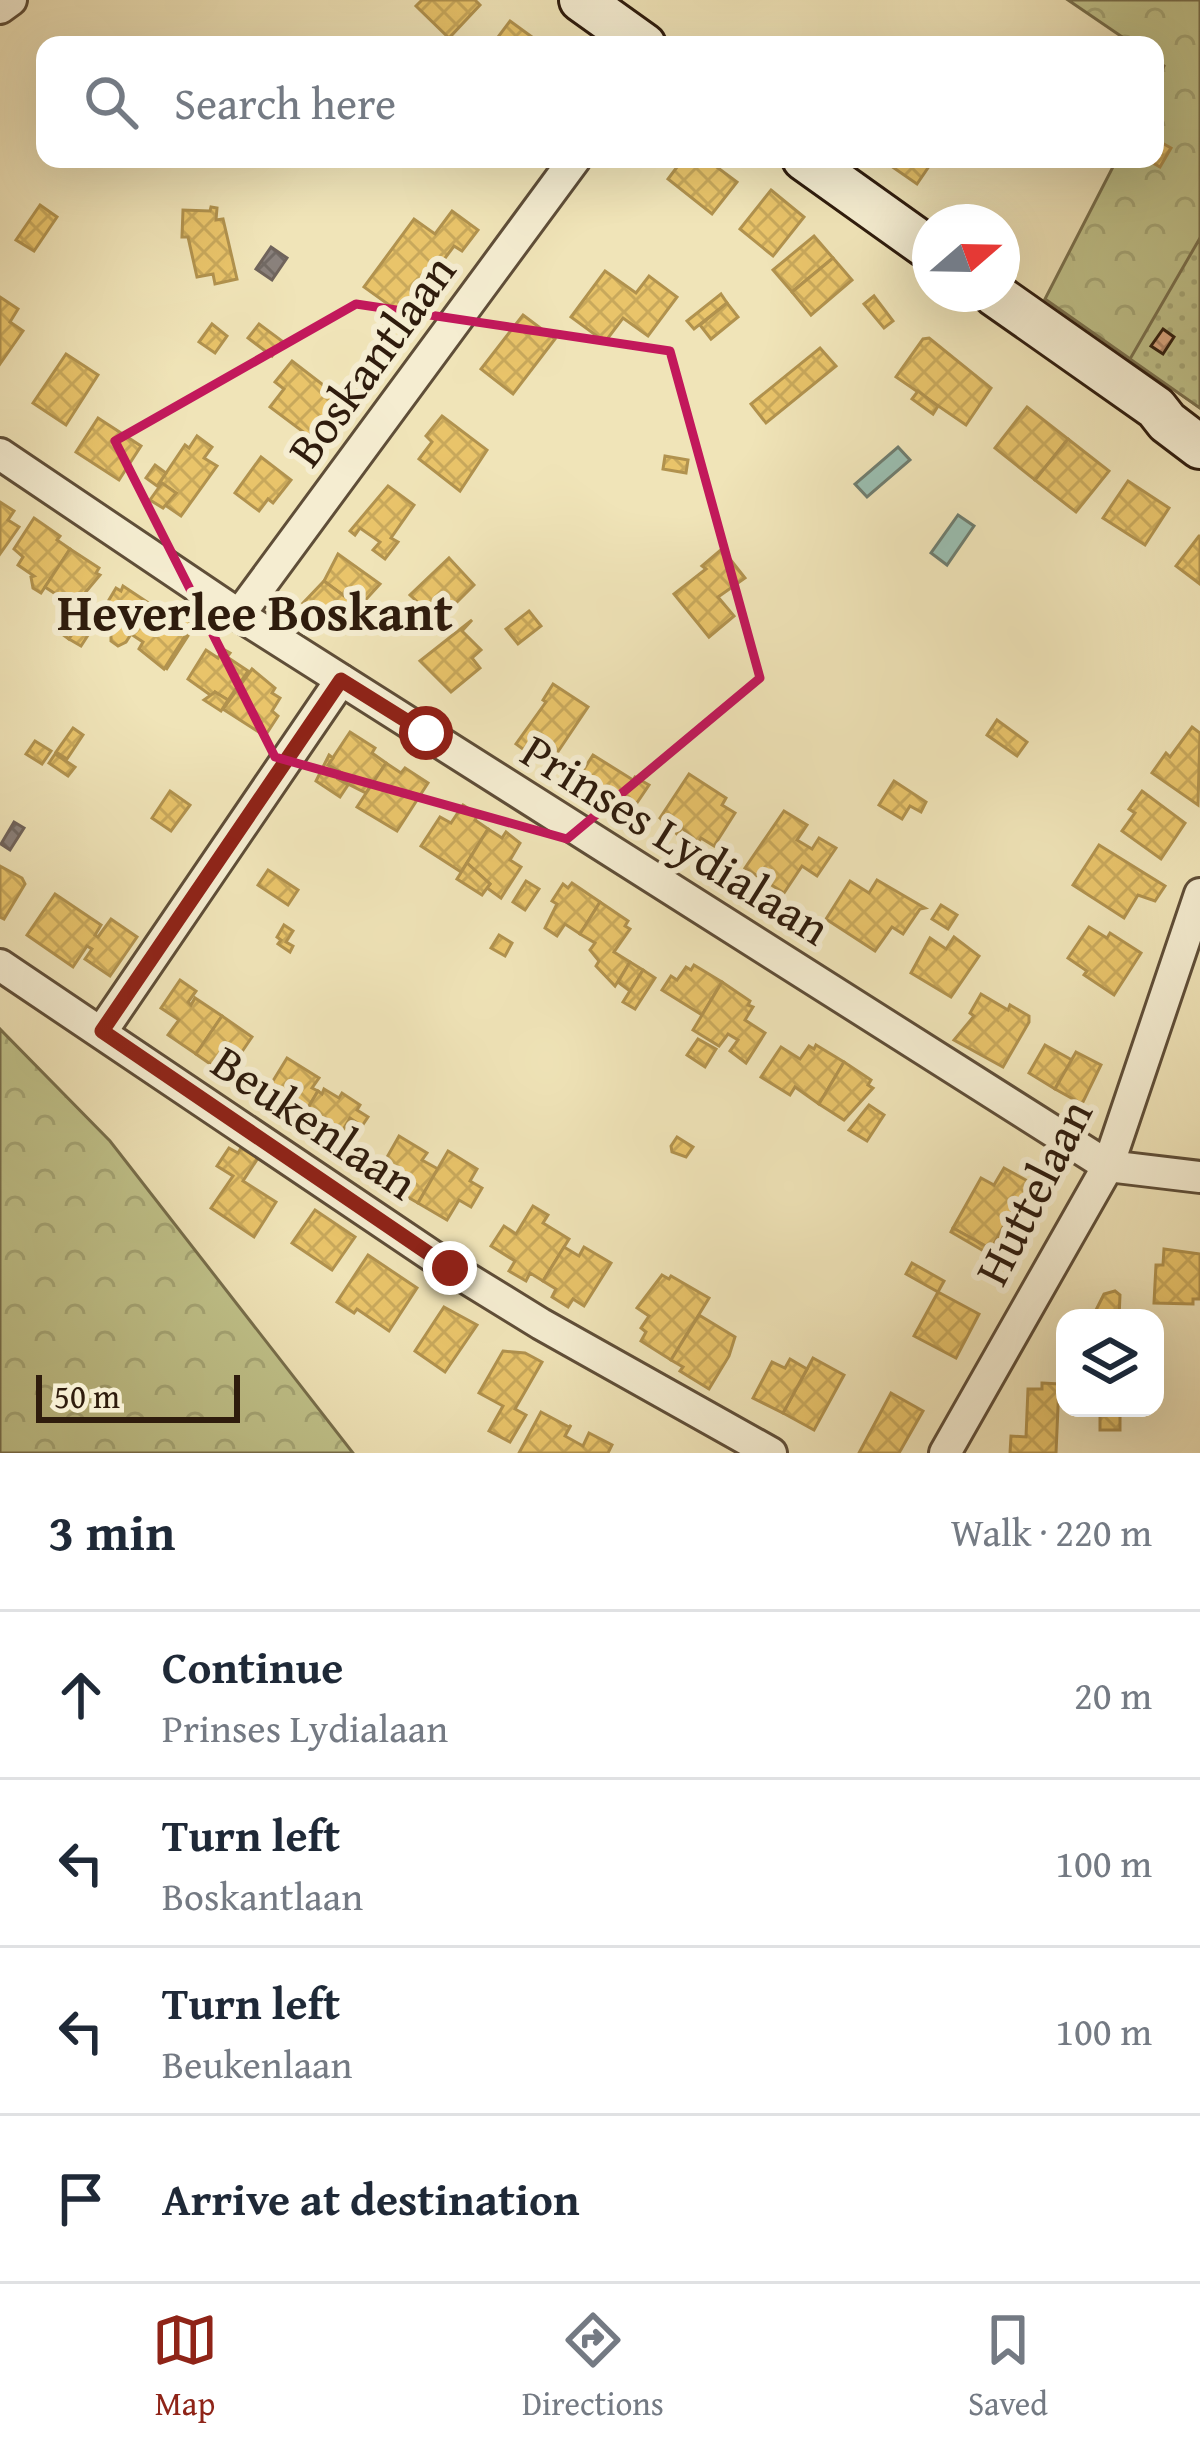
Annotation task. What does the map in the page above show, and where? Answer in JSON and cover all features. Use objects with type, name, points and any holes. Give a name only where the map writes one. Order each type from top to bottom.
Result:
[{"type":"street","points":[[0,8],[11,0]]},
{"type":"street","points":[[581,0],[631,36]]},
{"type":"street","name":"Boskantlaan","points":[[239,615],[568,168]]},
{"type":"street","points":[[817,168],[912,236]]},
{"type":"street","points":[[1020,312],[1156,408],[1200,447]]},
{"type":"street","name":"Prinses Lydialaan","points":[[0,454],[239,615],[1108,1166],[1200,1177]]},
{"type":"street","points":[[102,1031],[341,680]]},
{"type":"street","name":"Huttelaan","points":[[945,1453],[1108,1166],[1200,894]]},
{"type":"street","name":"Beukenlaan","points":[[0,965],[450,1268],[771,1453]]},
{"type":"highlighted area","points":[[356,304],[670,351],[760,678],[567,839],[275,757],[115,441]]},
{"type":"green space","points":[[1068,0],[1200,0],[1200,408],[1045,299],[1112,168],[1164,168],[1164,36],[1121,36]]},
{"type":"green space","points":[[1200,238],[1200,408],[1130,359]]},
{"type":"green space","points":[[0,1029],[110,1141],[353,1453],[0,1453]]},
{"type":"shaded area","points":[[898,447],[910,460],[867,497],[855,484]]},
{"type":"shaded area","points":[[958,515],[974,526],[947,565],[931,553]]},
{"type":"building: Homes","points":[[422,0],[475,0],[480,5],[451,36],[416,6]]},
{"type":"building: Homes","points":[[510,21],[531,36],[499,36]]},
{"type":"building: Homes","points":[[676,168],[718,168],[737,182],[712,214],[668,179]]},
{"type":"building: Homes","points":[[894,168],[928,168],[917,184]]},
{"type":"building: Homes","points":[[771,190],[804,217],[773,256],[740,229]]},
{"type":"building: Homes","points":[[40,205],[57,217],[34,251],[16,240]]},
{"type":"building: Homes","points":[[217,208],[216,220],[223,219],[237,279],[215,284],[213,274],[197,277],[188,237],[182,237],[183,210],[210,211]]},
{"type":"building: Homes","points":[[452,211],[478,230],[462,251],[454,246],[403,315],[364,287],[414,219],[435,234]]},
{"type":"building: Homes","points":[[814,236],[833,258],[792,292],[773,270]]},
{"type":"building: Homes","points":[[833,258],[852,280],[811,315],[792,292]]},
{"type":"building: Homes","points":[[605,271],[636,293],[649,276],[677,297],[648,336],[623,318],[605,342],[571,317]]},
{"type":"building: Homes","points":[[721,294],[727,303],[694,329],[687,321]]},
{"type":"building: Homes","points":[[874,296],[893,321],[884,328],[864,304]]},
{"type":"building: Homes","points":[[0,297],[18,309],[10,322],[23,331],[0,364]]},
{"type":"building: Homes","points":[[727,303],[738,317],[711,339],[700,325]]},
{"type":"building: Homes","points":[[523,315],[555,339],[513,394],[481,369]]},
{"type":"building: Homes","points":[[212,324],[227,336],[215,353],[199,342]]},
{"type":"building: Homes","points":[[259,324],[282,341],[272,356],[248,338]]},
{"type":"building: Homes","points":[[929,338],[991,388],[966,425],[896,377],[923,339]]},
{"type":"building: Homes","points":[[820,348],[836,366],[766,423],[751,404]]},
{"type":"building: Homes","points":[[66,354],[98,375],[66,425],[33,403]]},
{"type":"building: Homes","points":[[292,361],[344,401],[314,440],[270,407],[284,389],[275,382]]},
{"type":"building: Homes","points":[[918,391],[938,406],[933,414],[912,399]]},
{"type":"building: Homes","points":[[1027,407],[1068,439],[1035,480],[995,448]]},
{"type":"building: Homes","points":[[442,416],[487,450],[460,491],[419,459],[432,442],[426,436]]},
{"type":"building: Homes","points":[[98,418],[141,446],[119,480],[76,452]]},
{"type":"building: Homes","points":[[197,436],[212,447],[204,458],[217,466],[181,516],[165,505],[176,493],[160,482],[185,445],[189,448]]},
{"type":"building: Homes","points":[[1068,439],[1109,471],[1076,512],[1035,480]]},
{"type":"building: Homes","points":[[665,456],[688,460],[686,473],[663,469]]},
{"type":"building: Homes","points":[[261,457],[291,480],[273,503],[268,499],[259,511],[235,493]]},
{"type":"building: Homes","points":[[155,465],[166,473],[157,486],[146,478]]},
{"type":"building: Homes","points":[[1128,481],[1169,508],[1145,545],[1103,518]]},
{"type":"building: Homes","points":[[162,483],[176,493],[163,508],[150,500]]},
{"type":"building: Homes","points":[[388,486],[414,505],[391,538],[398,542],[385,559],[373,550],[380,542],[360,528],[355,535],[350,531]]},
{"type":"building: Homes","points":[[0,502],[14,511],[8,520],[19,527],[0,554]]},
{"type":"building: Homes","points":[[34,518],[70,549],[41,593],[33,588],[34,576],[18,565],[23,557],[14,549]]},
{"type":"building: Homes","points":[[1200,536],[1200,584],[1176,566]]},
{"type":"building: Homes","points":[[70,549],[99,568],[96,573],[100,575],[74,606],[45,587]]},
{"type":"building: Homes","points":[[722,549],[745,578],[718,597],[734,616],[709,637],[674,594],[706,569],[702,566]]},
{"type":"building: Homes","points":[[338,554],[380,584],[359,607],[324,581]]},
{"type":"building: Homes","points":[[449,558],[474,585],[438,621],[410,595]]},
{"type":"building: Homes","points":[[324,581],[359,607],[345,633],[303,603]]},
{"type":"building: Homes","points":[[123,586],[150,604],[126,642],[118,646],[111,641],[111,631],[100,624],[116,588],[121,591]]},
{"type":"building: Homes","points":[[150,604],[171,618],[174,613],[189,630],[164,669],[139,649],[143,642],[131,634]]},
{"type":"building: Homes","points":[[168,608],[195,625],[166,670],[189,630],[178,622],[181,618],[165,613]]},
{"type":"building: Homes","points":[[71,611],[83,618],[69,639],[58,631]]},
{"type":"building: Homes","points":[[529,611],[541,626],[518,644],[506,629]]},
{"type":"building: Homes","points":[[83,618],[94,626],[81,646],[69,639]]},
{"type":"building: Homes","points":[[472,620],[462,631],[481,650],[472,658],[480,668],[451,692],[420,661]]},
{"type":"building: Homes","points":[[223,649],[248,671],[228,700],[215,692],[213,697],[188,679],[206,650],[218,658]]},
{"type":"building: Homes","points":[[252,669],[280,698],[272,711],[278,716],[265,736],[223,709]]},
{"type":"building: Homes","points":[[553,684],[588,707],[553,759],[540,751],[535,758],[516,744]]},
{"type":"building: Homes","points":[[215,692],[228,700],[221,711],[204,700]]},
{"type":"building: Homes","points":[[997,720],[1027,742],[1017,756],[987,735]]},
{"type":"building: Homes","points":[[1192,727],[1200,733],[1198,805],[1152,773]]},
{"type":"building: Homes","points":[[73,728],[83,735],[67,759],[56,752]]},
{"type":"building: Homes","points":[[350,732],[375,748],[372,753],[386,763],[366,793],[338,779],[342,773],[328,765]]},
{"type":"building: Homes","points":[[35,741],[51,751],[42,764],[26,754]]},
{"type":"building: Homes","points":[[55,754],[75,767],[68,776],[49,763]]},
{"type":"building: Homes","points":[[329,755],[333,758],[328,765],[342,773],[338,779],[348,785],[340,797],[316,781]]},
{"type":"building: Homes","points":[[593,755],[649,785],[624,822],[572,788]]},
{"type":"building: Homes","points":[[386,763],[401,773],[405,768],[428,783],[397,831],[357,807]]},
{"type":"building: Homes","points":[[689,774],[726,798],[722,805],[735,813],[714,846],[701,838],[698,843],[682,828],[677,834],[660,818]]},
{"type":"building: Homes","points":[[894,781],[926,802],[921,812],[910,806],[902,819],[879,805]]},
{"type":"building: Homes","points":[[170,791],[190,805],[171,831],[152,818]]},
{"type":"building: Homes","points":[[1142,791],[1185,823],[1161,859],[1122,831]]},
{"type":"building: Homes","points":[[463,805],[488,829],[461,872],[421,846],[440,817],[451,823]]},
{"type":"building: Homes","points":[[784,811],[807,825],[797,840],[812,849],[819,838],[836,848],[817,876],[802,866],[784,893],[745,868]]},
{"type":"building: Homes","points":[[488,829],[502,838],[506,832],[520,843],[510,860],[521,867],[501,898],[467,863]]},
{"type":"building: Homes","points":[[1099,845],[1165,886],[1155,901],[1138,895],[1124,918],[1073,885]]},
{"type":"building: Homes","points":[[467,863],[490,884],[482,895],[457,879]]},
{"type":"building: Homes","points":[[0,866],[25,884],[4,919],[0,917]]},
{"type":"building: Homes","points":[[268,870],[298,890],[288,905],[258,885]]},
{"type":"building: Homes","points":[[877,880],[925,908],[903,934],[892,927],[875,951],[826,919],[850,881],[869,893]]},
{"type":"building: Homes","points":[[526,881],[539,889],[525,910],[513,902]]},
{"type":"building: Homes","points":[[572,883],[600,902],[580,934],[565,924],[557,936],[545,928],[557,904],[552,901],[563,884],[568,888]]},
{"type":"building: Homes","points":[[55,894],[101,925],[98,937],[111,919],[137,937],[110,976],[85,959],[92,949],[87,946],[73,967],[27,935]]},
{"type":"building: Homes","points":[[600,902],[628,921],[625,926],[630,929],[614,952],[630,962],[615,986],[596,966],[599,961],[590,950],[595,943],[580,934]]},
{"type":"building: Homes","points":[[941,905],[957,915],[948,929],[932,919]]},
{"type":"building: Homes","points":[[284,925],[293,931],[286,942],[293,946],[290,952],[278,944]]},
{"type":"building: Homes","points":[[1089,927],[1107,938],[1110,933],[1141,953],[1114,995],[1068,958]]},
{"type":"building: Homes","points":[[499,935],[512,943],[505,956],[491,948]]},
{"type":"building: Homes","points":[[954,937],[979,956],[951,997],[911,973],[930,938],[946,949]]},
{"type":"building: Homes","points":[[630,962],[643,970],[630,991],[618,982]]},
{"type":"building: Homes","points":[[694,965],[722,982],[702,1015],[662,990],[671,976],[677,980],[686,967],[691,970]]},
{"type":"building: Homes","points":[[643,970],[655,978],[635,1009],[623,1002]]},
{"type":"building: Homes","points":[[180,980],[196,991],[188,1002],[191,1005],[195,998],[222,1016],[196,1054],[168,1035],[179,1020],[161,1008]]},
{"type":"building: Homes","points":[[722,982],[750,1001],[753,1007],[745,1020],[765,1033],[746,1063],[730,1051],[738,1040],[728,1034],[719,1046],[693,1030]]},
{"type":"building: Homes","points":[[981,994],[1029,1016],[1003,1067],[954,1040],[974,1016],[970,1013]]},
{"type":"building: Homes","points":[[222,1016],[252,1037],[226,1075],[196,1054]]},
{"type":"building: Homes","points":[[698,1039],[716,1049],[705,1067],[687,1055]]},
{"type":"building: Homes","points":[[816,1045],[844,1062],[819,1104],[795,1087],[790,1095],[761,1077],[781,1047],[800,1059],[809,1046],[814,1049]]},
{"type":"building: Homes","points":[[1045,1045],[1072,1060],[1055,1089],[1029,1073]]},
{"type":"building: Homes","points":[[1076,1052],[1101,1065],[1082,1104],[1055,1089]]},
{"type":"building: Homes","points":[[287,1058],[319,1078],[312,1088],[318,1091],[300,1121],[272,1110],[280,1097],[268,1089]]},
{"type":"building: Homes","points":[[844,1062],[871,1080],[868,1085],[873,1088],[844,1120],[819,1104]]},
{"type":"building: Homes","points":[[324,1089],[339,1098],[342,1093],[368,1117],[362,1126],[350,1118],[335,1143],[331,1140],[327,1146],[314,1138],[318,1132],[300,1121]]},
{"type":"building: Homes","points":[[869,1105],[884,1115],[867,1141],[849,1130]]},
{"type":"building: Homes","points":[[399,1136],[427,1153],[422,1160],[438,1169],[418,1203],[385,1184],[392,1171],[382,1166]]},
{"type":"building: Homes","points":[[677,1137],[693,1147],[686,1157],[672,1152]]},
{"type":"building: Homes","points":[[229,1148],[238,1153],[241,1148],[258,1158],[243,1181],[276,1202],[254,1237],[211,1208],[233,1176],[217,1166]]},
{"type":"building: Homes","points":[[448,1151],[477,1169],[470,1181],[482,1188],[471,1207],[459,1200],[447,1220],[418,1203]]},
{"type":"building: Homes","points":[[1004,1168],[1033,1184],[991,1249],[953,1228],[981,1178],[994,1185]]},
{"type":"building: Homes","points":[[533,1206],[548,1215],[543,1223],[569,1239],[543,1281],[530,1273],[526,1281],[509,1271],[515,1261],[491,1246],[504,1226],[516,1234]]},
{"type":"building: Homes","points":[[315,1210],[355,1237],[332,1270],[292,1243]]},
{"type":"building: Homes","points":[[1009,1216],[1013,1219],[994,1257],[951,1232],[953,1228],[991,1249]]},
{"type":"building: Homes","points":[[564,1247],[579,1256],[584,1247],[611,1263],[584,1306],[573,1299],[568,1307],[552,1297],[556,1289],[543,1281]]},
{"type":"building: Homes","points":[[1164,1249],[1200,1254],[1200,1299],[1193,1299],[1193,1304],[1154,1303],[1156,1265],[1163,1265]]},
{"type":"building: Homes","points":[[368,1255],[417,1288],[389,1331],[357,1309],[354,1313],[337,1302]]},
{"type":"building: Homes","points":[[912,1263],[944,1281],[938,1292],[906,1274]]},
{"type":"building: Homes","points":[[662,1275],[709,1298],[671,1360],[641,1341],[646,1332],[641,1328],[649,1316],[637,1308]]},
{"type":"building: Homes","points":[[1115,1291],[1120,1295],[1119,1309],[1096,1309],[1104,1294]]},
{"type":"building: Homes","points":[[938,1292],[979,1314],[956,1358],[914,1336]]},
{"type":"building: Homes","points":[[444,1307],[477,1325],[445,1372],[415,1351]]},
{"type":"building: Homes","points":[[699,1315],[735,1337],[709,1389],[671,1360]]},
{"type":"building: Homes","points":[[503,1351],[525,1353],[542,1362],[515,1409],[526,1415],[510,1442],[489,1431],[503,1406],[479,1393]]},
{"type":"building: Homes","points":[[813,1358],[844,1375],[814,1430],[783,1413]]},
{"type":"building: Homes","points":[[790,1359],[807,1369],[783,1413],[753,1398],[772,1362],[785,1368]]},
{"type":"building: Homes","points":[[1042,1383],[1056,1384],[1056,1453],[1010,1453],[1011,1436],[1026,1437],[1028,1389],[1042,1389]]},
{"type":"building: Homes","points":[[891,1393],[923,1411],[899,1453],[859,1453]]},
{"type":"building: Homes","points":[[541,1412],[571,1425],[565,1436],[583,1446],[589,1433],[612,1445],[608,1453],[519,1453]]},
{"type":"building: Homes","points":[[1100,1417],[1120,1417],[1120,1430],[1100,1430]]},
{"type":"building: Industry","points":[[271,247],[287,258],[272,280],[256,269]]},
{"type":"building: Industry","points":[[14,822],[24,828],[10,850],[1,844]]},
{"type":"building: Other","points":[[1163,329],[1174,337],[1163,354],[1151,346]]},
{"type":"district","name":"Heverlee Boskant","points":[[255,612]]},
{"type":"route","points":[[426,733],[341,680],[102,1031],[450,1268]]}]
